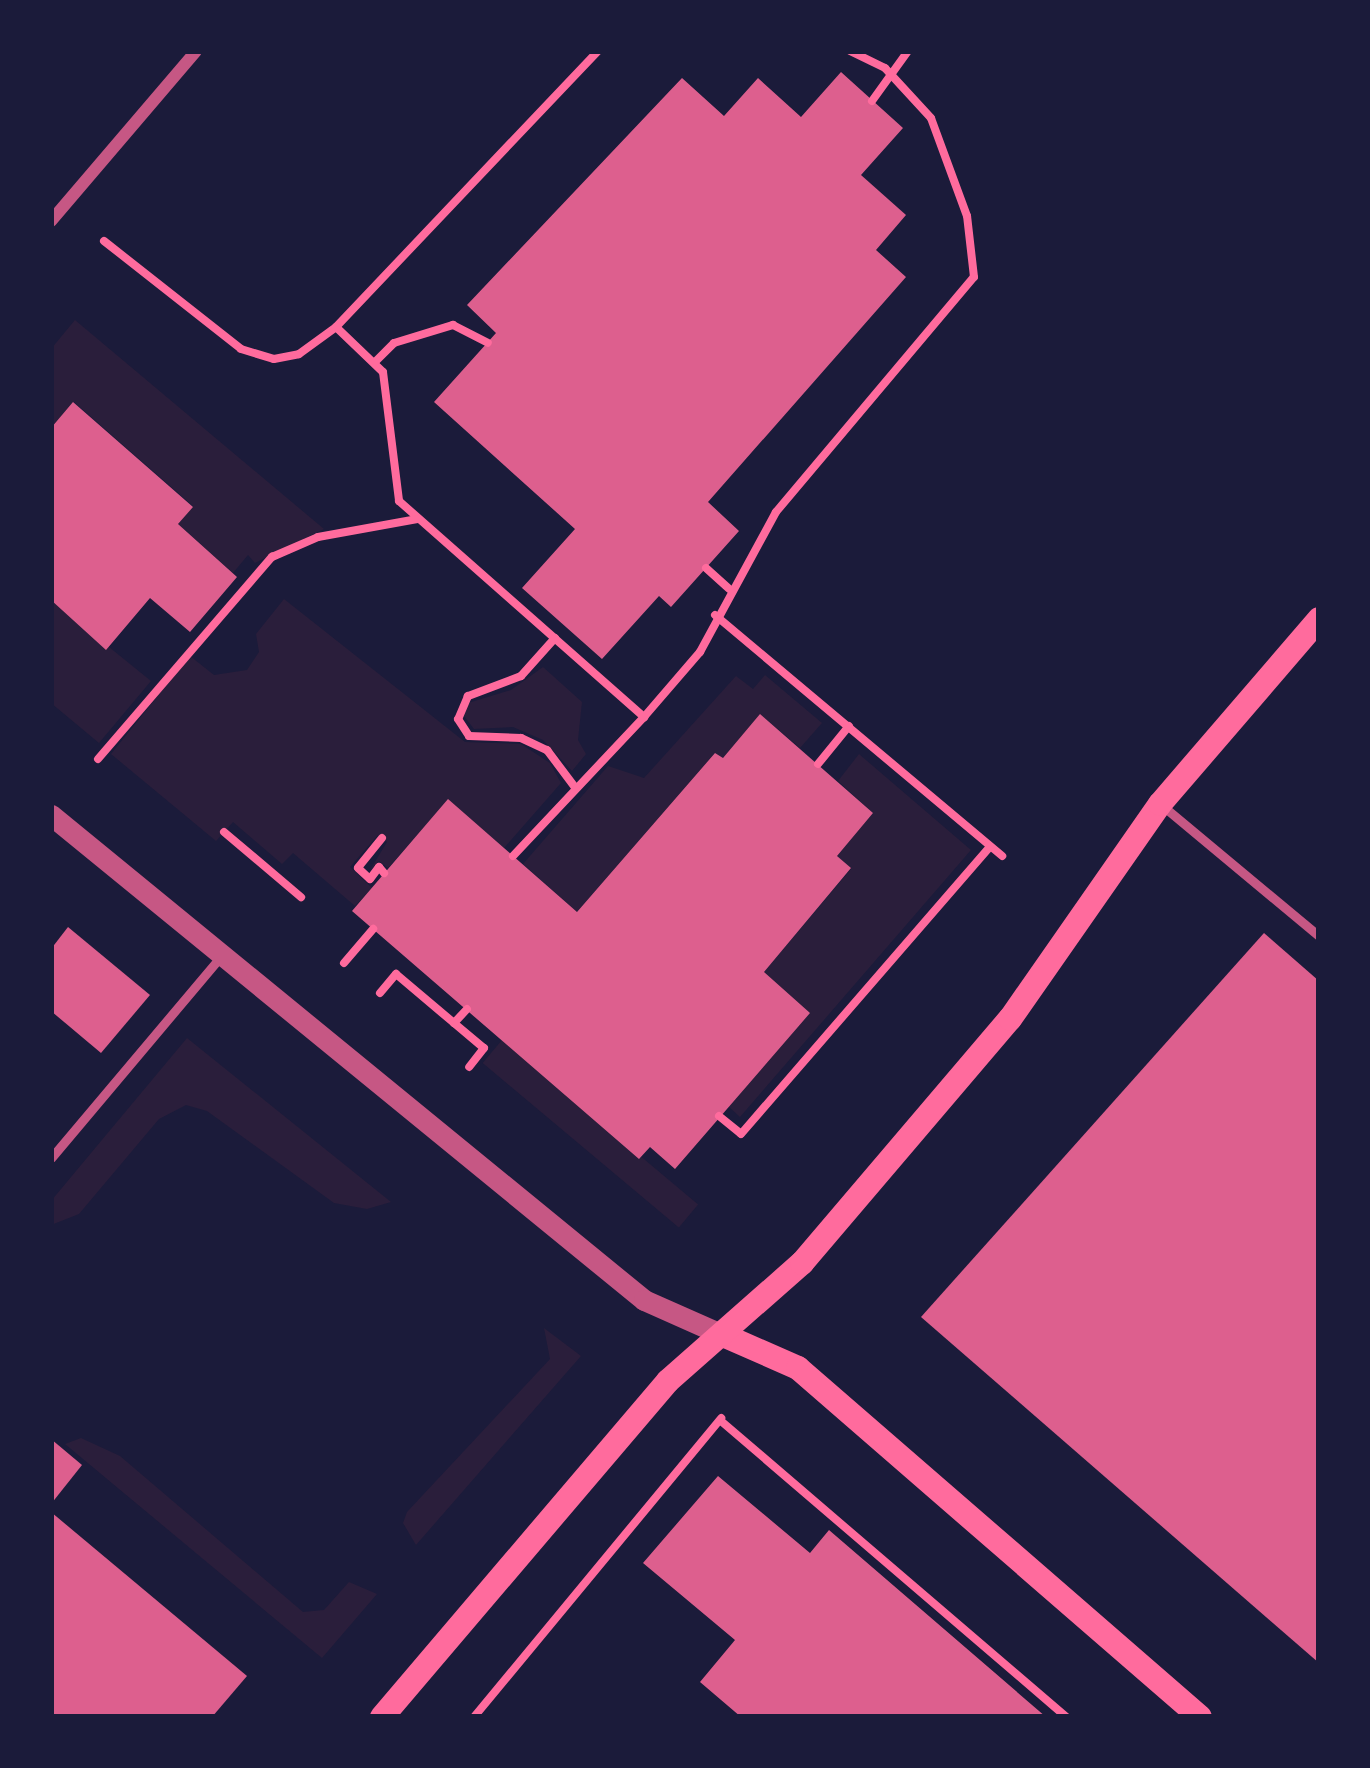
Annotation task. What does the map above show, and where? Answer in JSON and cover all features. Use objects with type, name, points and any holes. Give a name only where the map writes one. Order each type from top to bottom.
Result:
[{"type":"main road","points":[[382,1717],[668,1381],[802,1262],[1010,1019],[1160,804],[1319,619]]},
{"type":"main road","points":[[723,1335],[798,1368],[1200,1717]]},
{"type":"street","points":[[51,220],[196,51]]},
{"type":"street","points":[[51,814],[644,1300],[723,1335]]},
{"type":"lane","points":[[1160,804],[1319,936]]},
{"type":"lane","points":[[51,1158],[221,956]]},
{"type":"path","points":[[103,240],[257,356],[305,352],[337,327],[598,51]]},
{"type":"path","points":[[513,856],[700,652],[729,589],[776,512],[974,277],[971,234],[942,138],[894,76],[850,51]]},
{"type":"path","points":[[872,101],[908,51]]},
{"type":"path","points":[[376,361],[394,343],[453,325],[488,343]]},
{"type":"path","points":[[337,327],[376,361],[399,502],[644,717]]},
{"type":"path","points":[[98,759],[272,556],[318,537],[417,519]]},
{"type":"path","points":[[706,568],[729,589]]},
{"type":"path","points":[[715,615],[1002,856]]},
{"type":"path","points":[[554,638],[521,676],[468,695],[458,719],[469,736],[521,738],[547,750],[574,786]]},
{"type":"path","points":[[818,764],[849,726]]},
{"type":"path","points":[[224,832],[301,897]]},
{"type":"path","points":[[382,838],[358,868],[370,879],[379,867],[384,873]]},
{"type":"path","points":[[719,1116],[741,1135],[990,847]]},
{"type":"path","points":[[344,963],[373,929]]},
{"type":"path","points":[[380,993],[397,974],[484,1048],[469,1066]]},
{"type":"path","points":[[454,1023],[467,1009]]},
{"type":"path","points":[[474,1717],[722,1421],[1066,1717]]},
{"type":"shaded area","points":[[75,320],[324,529],[255,563],[248,555],[233,573],[178,524],[193,506],[74,402],[51,428],[51,349]]},
{"type":"shaded area","points":[[284,599],[465,742],[521,744],[550,763],[561,783],[504,848],[448,800],[388,868],[379,861],[370,870],[387,842],[378,835],[350,867],[372,888],[355,906],[293,853],[282,864],[233,822],[216,841],[111,754],[190,656],[214,675],[247,670],[259,652],[256,634]]},
{"type":"shaded area","points":[[51,600],[151,681],[99,743],[51,703]]},
{"type":"shaded area","points":[[543,667],[582,702],[578,740],[586,754],[572,771],[543,740],[513,727],[474,729],[464,716],[468,703],[511,690]]},
{"type":"shaded area","points":[[765,675],[822,723],[800,748],[761,715],[723,758],[715,753],[577,912],[523,864],[608,766],[644,778],[736,676],[753,689]]},
{"type":"shaded area","points":[[859,754],[971,850],[740,1117],[728,1106],[764,972],[851,869],[837,856],[873,813],[838,781]]},
{"type":"shaded area","points":[[187,1038],[391,1202],[367,1209],[334,1203],[207,1111],[186,1105],[159,1119],[79,1214],[51,1225],[51,1201]]},
{"type":"shaded area","points":[[502,1040],[698,1205],[679,1228],[483,1063]]},
{"type":"shaded area","points":[[544,1328],[581,1356],[416,1545],[403,1523],[407,1512],[550,1359]]},
{"type":"shaded area","points":[[81,1438],[120,1456],[303,1612],[324,1610],[349,1582],[377,1594],[322,1658],[65,1444]]},
{"type":"building","points":[[841,72],[903,128],[861,175],[906,215],[876,250],[906,277],[708,502],[739,531],[671,607],[659,596],[602,659],[522,588],[575,529],[434,402],[496,333],[467,305],[682,78],[724,116],[758,78],[801,117]]},
{"type":"building","points":[[73,402],[193,507],[178,524],[237,577],[190,632],[150,598],[106,650],[51,600],[51,428]]},
{"type":"building","points":[[760,714],[873,813],[837,856],[851,868],[764,972],[810,1013],[675,1169],[650,1147],[639,1159],[352,911],[448,799],[577,912],[715,753],[723,758]]},
{"type":"building","points":[[68,927],[150,995],[101,1053],[51,1011],[51,949]]},
{"type":"building","points":[[1264,933],[1319,981],[1319,1663],[921,1317]]},
{"type":"building","points":[[51,1439],[82,1465],[51,1504]]},
{"type":"building","points":[[718,1476],[810,1553],[829,1530],[1046,1717],[741,1717],[700,1682],[735,1640],[643,1563]]},
{"type":"building","points":[[51,1512],[247,1676],[212,1717],[51,1717]]}]
